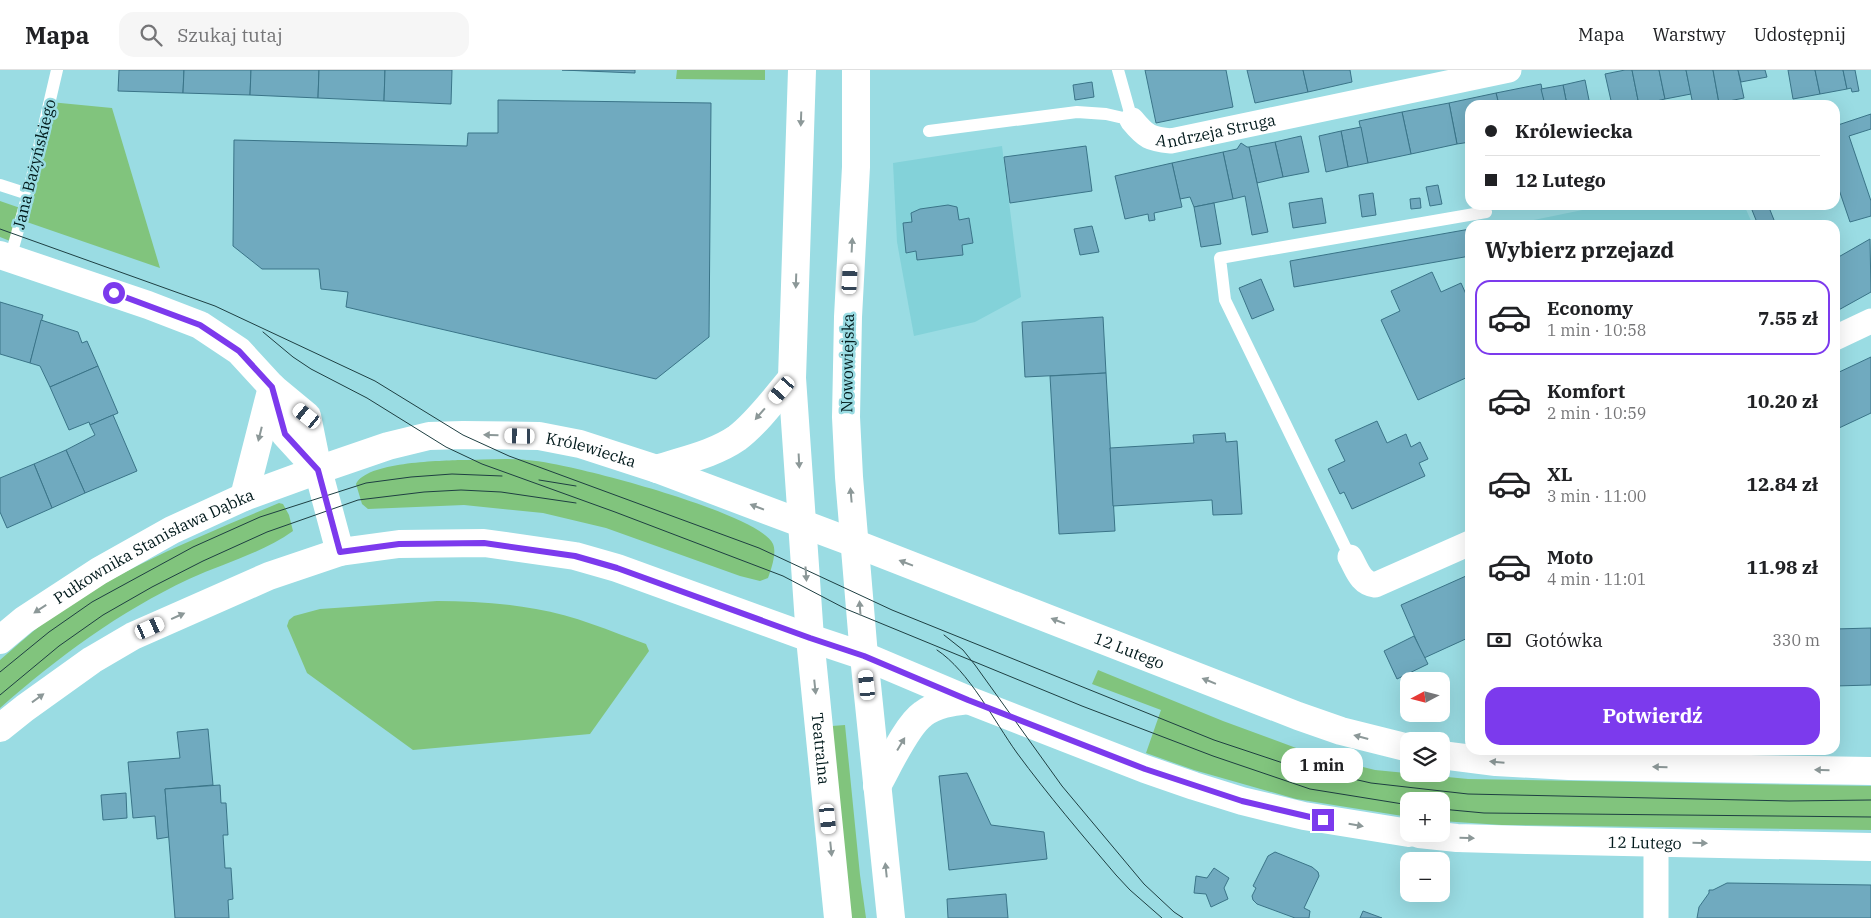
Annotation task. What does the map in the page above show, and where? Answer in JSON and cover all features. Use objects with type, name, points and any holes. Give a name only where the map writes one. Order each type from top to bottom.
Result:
[{"type":"main road","points":[[802,70],[792,378],[810,638]]},
{"type":"main road","name":"Nowowiejska","points":[[856,70],[856,167],[846,371],[848,460],[864,656]]},
{"type":"main road","points":[[5,257],[148,305],[200,325],[239,351],[272,387],[285,434],[318,470],[340,552]]},
{"type":"main road","points":[[657,469],[720,448],[738,437],[792,378]]},
{"type":"main road","points":[[244,497],[272,387]]},
{"type":"main road","name":"Królewiecka","points":[[318,470],[396,444],[429,436],[539,436],[580,444],[657,469],[854,543]]},
{"type":"main road","name":"Pułkownika Stanisława Dąbka","points":[[0,640],[24,620],[99,571],[172,530],[244,497],[318,470]]},
{"type":"main road","points":[[0,728],[92,660],[133,636],[269,576],[340,552],[399,544],[484,543],[575,556],[617,568],[864,656],[968,700],[1145,769],[1242,801],[1304,816],[1400,832]]},
{"type":"main road","name":"12 Lutego","points":[[854,543],[1298,716],[1341,731],[1400,746]]},
{"type":"main road","name":"Teatralna","points":[[810,638],[838,918]]},
{"type":"main road","points":[[864,656],[891,918]]},
{"type":"main road","points":[[877,786],[912,726],[922,715],[946,703],[968,700]]},
{"type":"main road","points":[[1450,756],[1496,762],[1569,766],[1871,771]]},
{"type":"main road","name":"12 Lutego","points":[[1450,837],[1871,847]]},
{"type":"street","name":"Andrzeja Struga","points":[[1132,120],[1141,131],[1153,139],[1171,141],[1509,70]]},
{"type":"street","points":[[1840,336],[1871,321]]},
{"type":"street","points":[[1350,557],[1361,578],[1367,584],[1375,585],[1465,545]]},
{"type":"street","points":[[1656,842],[1656,918]]},
{"type":"lane","name":"Jana Bażyńskiego","points":[[5,257],[28,194],[57,70]]},
{"type":"lane","points":[[929,130],[1076,112],[1106,114],[1132,120],[1118,70]]},
{"type":"lane","points":[[0,185],[28,194]]},
{"type":"lane","points":[[1350,557],[1225,300],[1220,258],[1486,212]]},
{"type":"shaded area","points":[[1002,146],[1021,297],[975,322],[914,336],[897,242],[893,163]]},
{"type":"shaded area","points":[[1583,210],[1746,210],[1751,220],[1534,220]]},
{"type":"green space","points":[[677,70],[765,70],[765,80],[676,79]]},
{"type":"green space","points":[[50,102],[112,108],[160,268],[21,220],[15,243],[0,237],[0,201],[23,209]]},
{"type":"green space","points":[[498,459],[536,461],[587,471],[664,492],[735,519],[760,532],[773,544],[774,557],[768,578],[760,581],[740,576],[606,528],[543,513],[464,505],[368,509],[362,504],[356,484],[363,477],[374,471],[404,464]]},
{"type":"green space","points":[[279,503],[283,504],[289,515],[293,531],[269,546],[189,579],[138,606],[67,653],[0,708],[0,660],[46,621],[79,598],[134,567],[191,540]]},
{"type":"green space","points":[[437,601],[499,604],[564,615],[646,644],[649,651],[590,734],[413,750],[307,673],[287,626],[289,620],[294,616],[320,609]]},
{"type":"green space","points":[[1098,670],[1223,721],[1315,755],[1375,770],[1400,772],[1400,782],[1450,782],[1450,777],[1871,786],[1871,830],[1502,825],[1450,822],[1450,792],[1400,792],[1400,816],[1296,799],[1194,770],[1146,753],[1161,710],[1092,684]]},
{"type":"green space","points":[[845,725],[866,918],[851,918],[832,726]]},
{"type":"building","points":[[119,70],[184,70],[183,93],[118,91]]},
{"type":"building","points":[[184,70],[251,70],[250,95],[183,93]]},
{"type":"building","points":[[251,70],[319,70],[318,98],[250,95]]},
{"type":"building","points":[[319,70],[385,70],[384,101],[318,98]]},
{"type":"building","points":[[385,70],[452,70],[451,104],[384,101]]},
{"type":"building","points":[[562,70],[635,70],[635,73]]},
{"type":"building","points":[[1145,70],[1226,70],[1233,107],[1156,123]]},
{"type":"building","points":[[1247,70],[1303,70],[1308,92],[1255,103]]},
{"type":"building","points":[[1303,70],[1350,70],[1352,82],[1308,92]]},
{"type":"building","points":[[1632,70],[1638,100],[1611,100],[1605,74]]},
{"type":"building","points":[[1632,70],[1659,70],[1665,99],[1638,100]]},
{"type":"building","points":[[1659,70],[1686,70],[1691,94],[1665,99]]},
{"type":"building","points":[[1686,70],[1713,70],[1718,100],[1692,100]]},
{"type":"building","points":[[1713,70],[1738,70],[1744,98],[1718,100]]},
{"type":"building","points":[[1738,70],[1765,70],[1767,77],[1741,82]]},
{"type":"building","points":[[1788,70],[1815,70],[1820,94],[1793,99]]},
{"type":"building","points":[[1815,70],[1843,70],[1847,89],[1820,94]]},
{"type":"building","points":[[1843,70],[1855,70],[1859,91],[1852,92],[1851,88],[1847,89]]},
{"type":"building","points":[[1585,80],[1589,100],[1566,100],[1563,85]]},
{"type":"building","points":[[1092,82],[1094,97],[1075,100],[1073,85]]},
{"type":"building","points":[[1541,84],[1544,100],[1498,100],[1496,93]]},
{"type":"building","points":[[1563,85],[1566,100],[1544,100],[1541,89]]},
{"type":"building","points":[[1496,93],[1498,100],[1465,100],[1465,143],[1457,144],[1449,103]]},
{"type":"building","points":[[498,100],[711,103],[709,337],[656,379],[346,307],[348,292],[321,289],[319,269],[262,269],[233,246],[234,140],[467,146],[468,133],[498,133]]},
{"type":"building","points":[[1449,103],[1457,144],[1411,154],[1402,112]]},
{"type":"building","points":[[1402,112],[1411,154],[1368,163],[1359,121]]},
{"type":"building","points":[[1871,114],[1871,129],[1849,136],[1871,201],[1871,216],[1850,222],[1840,193],[1840,124]]},
{"type":"building","points":[[1361,127],[1368,163],[1348,167],[1341,131]]},
{"type":"building","points":[[1341,131],[1348,167],[1326,172],[1319,136]]},
{"type":"building","points":[[1301,136],[1309,172],[1283,177],[1275,142]]},
{"type":"building","points":[[1275,142],[1283,177],[1257,183],[1249,147]]},
{"type":"building","points":[[1241,143],[1249,147],[1268,232],[1252,235],[1245,196],[1233,199],[1223,152],[1237,149]]},
{"type":"building","points":[[1086,146],[1092,191],[1010,203],[1004,157]]},
{"type":"building","points":[[1223,152],[1233,199],[1194,207],[1190,197],[1180,199],[1172,163]]},
{"type":"building","points":[[1172,163],[1182,207],[1154,213],[1155,220],[1149,221],[1148,214],[1125,219],[1115,176]]},
{"type":"building","points":[[1438,185],[1442,204],[1430,206],[1426,187]]},
{"type":"building","points":[[1373,193],[1376,215],[1362,217],[1359,195]]},
{"type":"building","points":[[1322,198],[1326,223],[1293,228],[1289,203]]},
{"type":"building","points":[[1420,198],[1421,208],[1411,209],[1410,199]]},
{"type":"building","points":[[1214,203],[1221,244],[1201,247],[1194,207]]},
{"type":"building","points":[[948,205],[957,207],[959,220],[969,218],[973,243],[962,245],[963,255],[917,260],[916,251],[906,253],[903,223],[912,222],[911,213],[920,209]]},
{"type":"building","points":[[1752,210],[1770,210],[1774,220],[1756,220]]},
{"type":"building","points":[[1092,226],[1099,252],[1080,255],[1074,229]]},
{"type":"building","points":[[1465,230],[1465,257],[1294,287],[1290,261]]},
{"type":"building","points":[[1870,239],[1871,292],[1840,309],[1840,256]]},
{"type":"building","points":[[1432,272],[1441,292],[1461,283],[1465,292],[1465,378],[1418,400],[1381,320],[1400,311],[1391,291]]},
{"type":"building","points":[[1261,279],[1274,310],[1252,319],[1239,288]]},
{"type":"building","points":[[0,302],[43,315],[30,363],[0,354]]},
{"type":"building","points":[[1103,317],[1106,373],[1025,377],[1022,322]]},
{"type":"building","points":[[41,320],[78,332],[82,343],[87,341],[98,366],[50,387],[40,366],[30,363]]},
{"type":"building","points":[[1871,357],[1871,413],[1840,428],[1840,372]]},
{"type":"building","points":[[98,366],[118,413],[90,425],[89,422],[69,430],[50,387]]},
{"type":"building","points":[[1106,373],[1115,531],[1059,534],[1050,376]]},
{"type":"building","points":[[113,415],[137,471],[85,493],[66,450],[95,435],[90,425]]},
{"type":"building","points":[[1377,421],[1387,443],[1406,434],[1411,447],[1420,442],[1428,459],[1419,463],[1425,476],[1352,509],[1344,492],[1340,494],[1328,469],[1345,461],[1335,440]]},
{"type":"building","points":[[1225,433],[1226,442],[1237,441],[1242,514],[1213,515],[1212,500],[1113,506],[1110,448],[1194,443],[1193,435]]},
{"type":"building","points":[[66,450],[85,493],[52,508],[34,464]]},
{"type":"building","points":[[34,464],[52,508],[7,528],[0,512],[0,478]]},
{"type":"building","points":[[1465,576],[1465,639],[1424,658],[1401,605]]},
{"type":"building","points":[[1871,628],[1871,685],[1840,686],[1840,629]]},
{"type":"building","points":[[1414,636],[1428,664],[1411,672],[1400,672],[1400,678],[1397,679],[1384,651]]},
{"type":"building","points":[[208,729],[213,785],[165,789],[169,837],[157,839],[155,816],[133,818],[128,762],[180,758],[177,732]]},
{"type":"building","points":[[967,773],[991,825],[1044,832],[1047,859],[949,870],[939,776]]},
{"type":"building","points":[[220,785],[221,803],[226,803],[228,835],[223,835],[225,868],[231,868],[233,899],[228,900],[229,918],[175,918],[165,789]]},
{"type":"building","points":[[126,793],[127,818],[103,820],[101,795]]},
{"type":"building","points":[[1275,852],[1312,867],[1318,872],[1319,876],[1304,908],[1310,911],[1309,918],[1295,918],[1257,904],[1253,900],[1252,896],[1256,888],[1253,886],[1268,856]]},
{"type":"building","points":[[1214,868],[1229,878],[1224,888],[1228,899],[1211,907],[1206,894],[1194,893],[1196,876],[1207,878]]},
{"type":"building","points":[[1727,883],[1871,885],[1871,918],[1697,918],[1699,907],[1709,893],[1709,890]]},
{"type":"building","points":[[1006,894],[1008,918],[948,918],[947,899]]},
{"type":"building","points":[[1363,911],[1382,918],[1360,918]]},
{"type":"tram line","points":[[0,229],[215,306],[375,381],[463,435],[509,456],[759,548],[892,610],[1214,740],[1283,763],[1371,783],[1468,794],[1789,801],[1871,800]]},
{"type":"tram line","points":[[263,332],[311,369],[367,398],[446,447],[482,464],[783,576],[846,609],[1082,706],[1213,756],[1310,789],[1400,804]]},
{"type":"tram line","points":[[0,672],[49,632],[92,602],[193,547],[260,517],[366,483],[452,474],[502,476]]},
{"type":"tram line","points":[[539,480],[576,486]]},
{"type":"tram line","points":[[0,695],[59,646],[103,615],[152,587],[267,532],[358,500],[424,492],[461,490],[501,492],[576,503]]},
{"type":"tram line","points":[[944,635],[963,650],[1062,786],[1144,884],[1183,918]]},
{"type":"tram line","points":[[937,650],[960,670],[1017,753],[1053,800],[1116,875],[1162,918]]},
{"type":"tram line","points":[[1450,810],[1484,813],[1871,817]]},
{"type":"route","points":[[114,293],[200,325],[239,351],[272,387],[285,434],[318,470],[340,552],[399,544],[484,543],[575,556],[617,568],[864,656],[903,674],[1145,769],[1242,801],[1323,820]]}]
